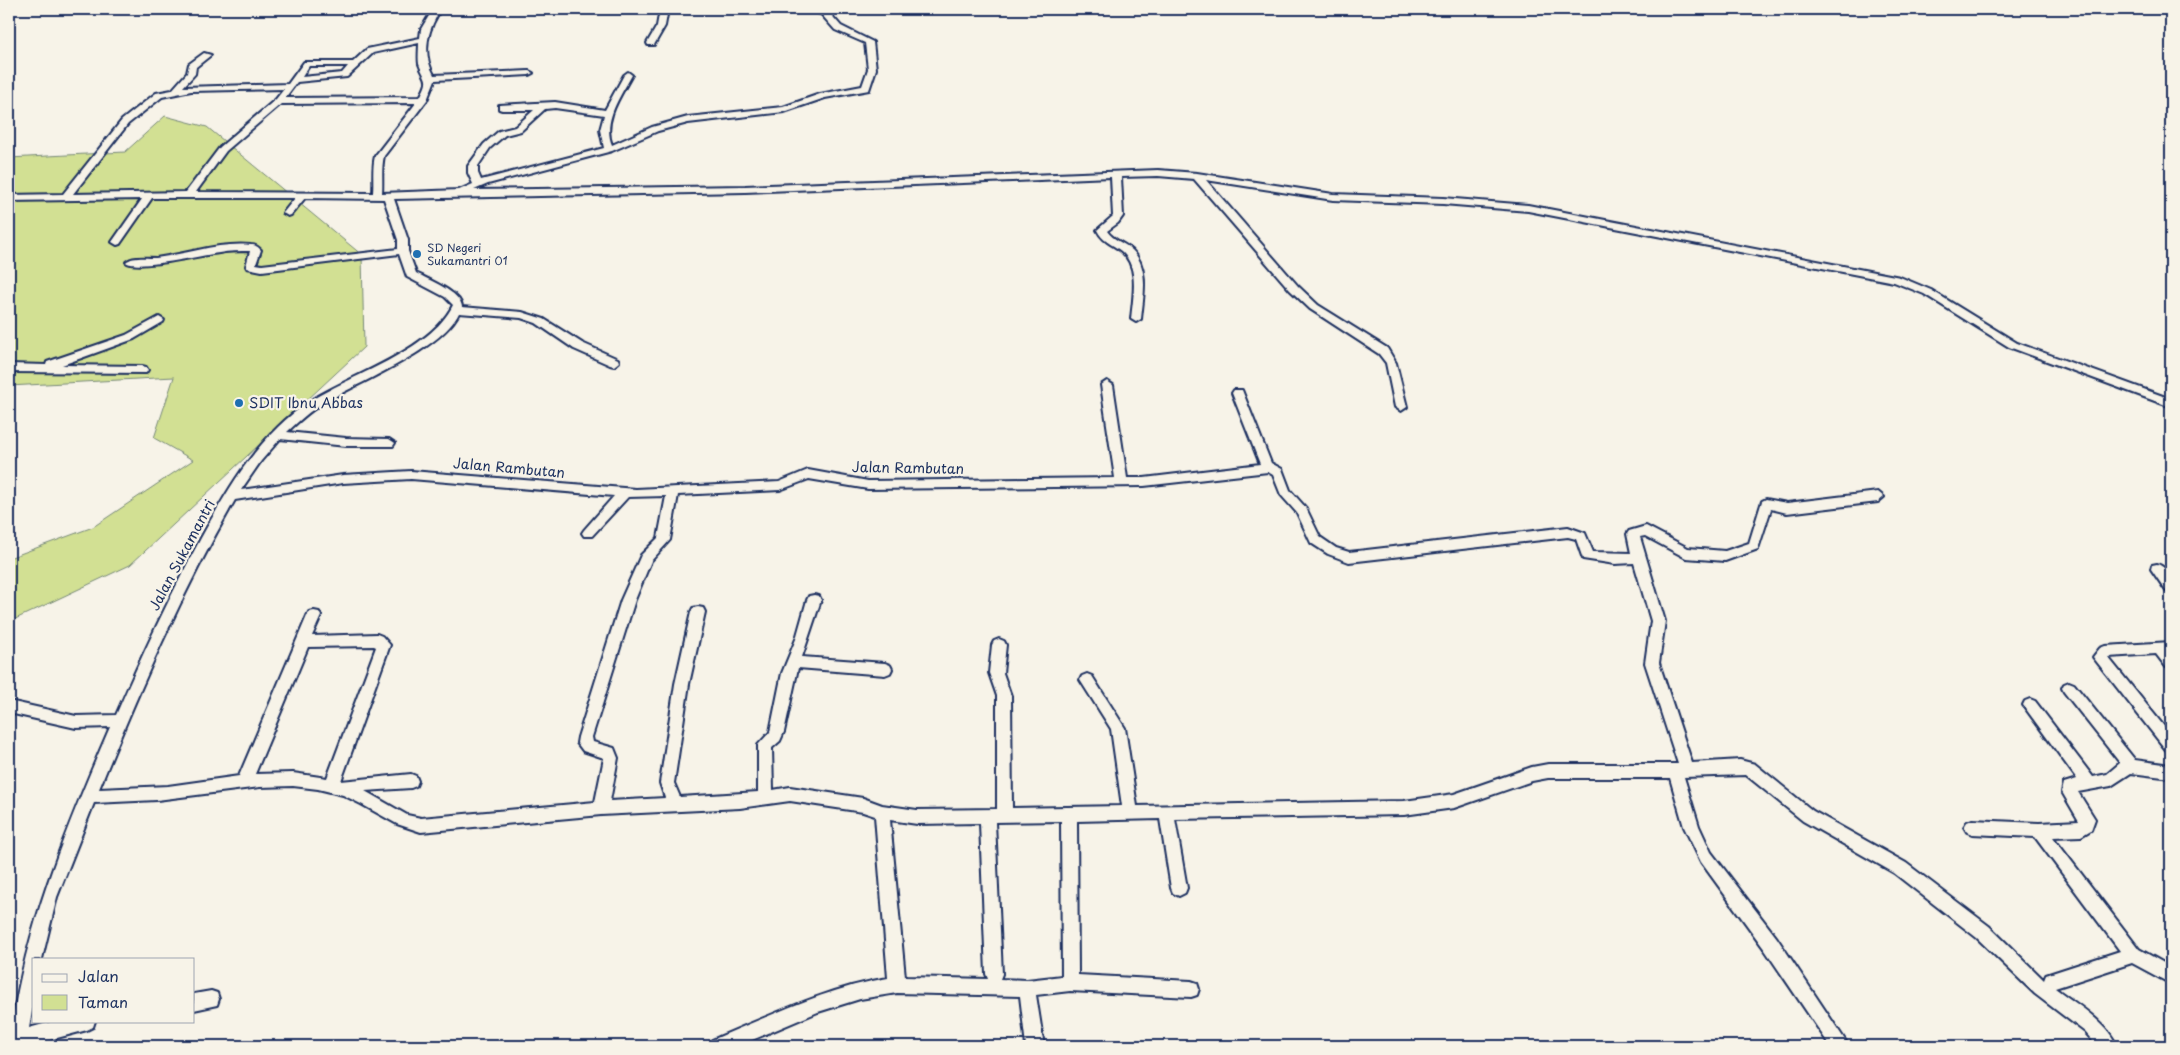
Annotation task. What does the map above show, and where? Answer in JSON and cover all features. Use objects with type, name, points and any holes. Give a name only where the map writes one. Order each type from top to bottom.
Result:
[{"type":"street","points":[[428,9],[434,14],[425,29],[422,59],[431,78],[430,86],[423,100],[380,156],[377,165],[383,196],[403,240],[411,275],[454,298],[458,305],[458,310],[522,315],[540,321],[578,346],[614,362]]},
{"type":"street","points":[[651,43],[660,26],[664,9]]},
{"type":"street","points":[[461,193],[478,184],[609,149],[655,130],[688,120],[784,109],[823,96],[866,88],[872,69],[869,42],[838,28],[824,12],[809,9]]},
{"type":"street","points":[[66,197],[130,117],[154,98],[176,90],[292,83],[340,76],[347,74],[364,55],[372,50],[424,40]]},
{"type":"street","points":[[176,90],[191,74],[192,66],[207,55]]},
{"type":"street","points":[[189,195],[223,149],[280,101],[309,63],[356,64]]},
{"type":"street","points":[[431,78],[529,73]]},
{"type":"street","points":[[609,149],[606,137],[608,113],[628,75]]},
{"type":"street","points":[[280,101],[423,100]]},
{"type":"street","points":[[502,107],[542,107],[555,105],[608,113]]},
{"type":"street","points":[[478,184],[473,173],[473,166],[486,146],[502,133],[513,132],[518,129],[542,107]]},
{"type":"street","points":[[9,198],[189,195],[383,196],[745,189],[1116,174],[1158,173],[1197,176],[1333,197],[1443,201],[1553,212],[1896,279],[1925,290],[1986,330],[2013,345],[2171,403]]},
{"type":"street","points":[[1116,174],[1118,216],[1102,230],[1104,235],[1126,249],[1136,262],[1139,277],[1136,319]]},
{"type":"street","points":[[1197,176],[1294,288],[1314,307],[1383,350],[1392,363],[1402,407]]},
{"type":"street","points":[[288,213],[303,195]]},
{"type":"street","points":[[117,242],[149,196]]},
{"type":"street","points":[[131,262],[160,260],[206,250],[252,248],[256,250],[250,263],[256,268],[404,251]]},
{"type":"street","name":"Jalan Sukamantri","points":[[34,958],[47,904],[118,721],[186,577],[250,466],[278,434],[314,404],[413,350],[449,322],[458,310]]},
{"type":"street","points":[[42,368],[116,343],[159,320]]},
{"type":"street","points":[[9,368],[142,370]]},
{"type":"street","points":[[1107,385],[1122,482]]},
{"type":"street","points":[[1238,393],[1267,467],[1274,468],[1278,472],[1285,492],[1302,511],[1316,540],[1332,551],[1357,557],[1421,547],[1568,532],[1581,536],[1588,556],[1615,559],[1639,558]]},
{"type":"street","points":[[278,434],[346,442],[389,443]]},
{"type":"street","name":"Jalan Rambutan","points":[[231,496],[326,480],[386,475],[410,475],[624,493],[780,486],[811,474],[839,481],[868,485],[1122,482],[1159,481],[1267,467]]},
{"type":"street","points":[[601,808],[611,758],[609,753],[588,746],[584,740],[628,600],[646,558],[664,540],[673,492]]},
{"type":"street","points":[[588,533],[624,493]]},
{"type":"street","points":[[1840,1046],[1819,1018],[1771,944],[1706,857],[1692,827],[1681,771],[1652,663],[1651,656],[1659,627],[1633,534],[1646,531],[1686,553],[1725,556],[1754,546],[1766,504],[1787,508],[1878,497]]},
{"type":"street","points":[[2157,570],[2171,587]]},
{"type":"street","points":[[766,798],[765,745],[778,732],[793,662],[803,639],[814,600]]},
{"type":"street","points":[[675,804],[667,782],[682,684],[698,612]]},
{"type":"street","points":[[245,780],[314,616]]},
{"type":"street","points":[[303,642],[377,640],[383,645],[338,787]]},
{"type":"street","points":[[999,645],[996,673],[1004,696],[1005,816]]},
{"type":"street","points":[[2171,662],[2166,649],[2106,652],[2100,657],[2171,746]]},
{"type":"street","points":[[793,662],[885,669]]},
{"type":"street","points":[[1087,680],[1118,728],[1130,813]]},
{"type":"street","points":[[2069,688],[2131,766]]},
{"type":"street","points":[[2030,705],[2088,784]]},
{"type":"street","points":[[9,707],[76,722],[118,721]]},
{"type":"street","points":[[1972,827],[2039,830],[2081,829],[2086,825],[2087,819],[2069,792],[2070,788],[2079,784],[2110,782],[2119,776],[2123,768],[2131,766],[2171,771]]},
{"type":"street","points":[[88,796],[156,794],[245,780],[296,780],[338,787],[374,803],[408,824],[421,825],[601,808],[766,798],[800,794],[862,805],[882,812],[917,817],[1069,815],[1404,808],[1454,801],[1532,774],[1548,771],[1681,771],[1740,767],[1750,769],[1758,774],[1808,816],[1900,868],[1983,932],[2041,988],[2091,1026],[2108,1046]]},
{"type":"street","points":[[338,787],[411,781]]},
{"type":"street","points":[[882,812],[897,985]]},
{"type":"street","points":[[1166,812],[1179,888]]},
{"type":"street","points":[[1069,815],[1070,983]]},
{"type":"street","points":[[987,816],[994,974]]},
{"type":"street","points":[[2039,830],[2133,954],[2171,976]]},
{"type":"street","points":[[2052,981],[2133,954]]},
{"type":"street","name":"Jalan Sukamantri","points":[[19,1043],[24,1000],[32,967]]},
{"type":"street","points":[[718,1046],[841,996],[897,985],[1027,988],[1070,983],[1191,989]]},
{"type":"street","points":[[1027,988],[1035,1046]]},
{"type":"street","points":[[195,1002],[211,999]]},
{"type":"street","points":[[19,1043],[84,1022]]},
{"type":"green space","points":[[165,116],[207,127],[362,255],[364,347],[130,565],[9,622],[9,558],[93,527],[193,460],[154,438],[174,377],[9,386],[9,158],[125,152]]},
{"type":"place","name":"SD Negeri Sukamantri 01","points":[[417,254]]},
{"type":"place","name":"SDIT Ibnu Abbas","points":[[239,403]]}]
